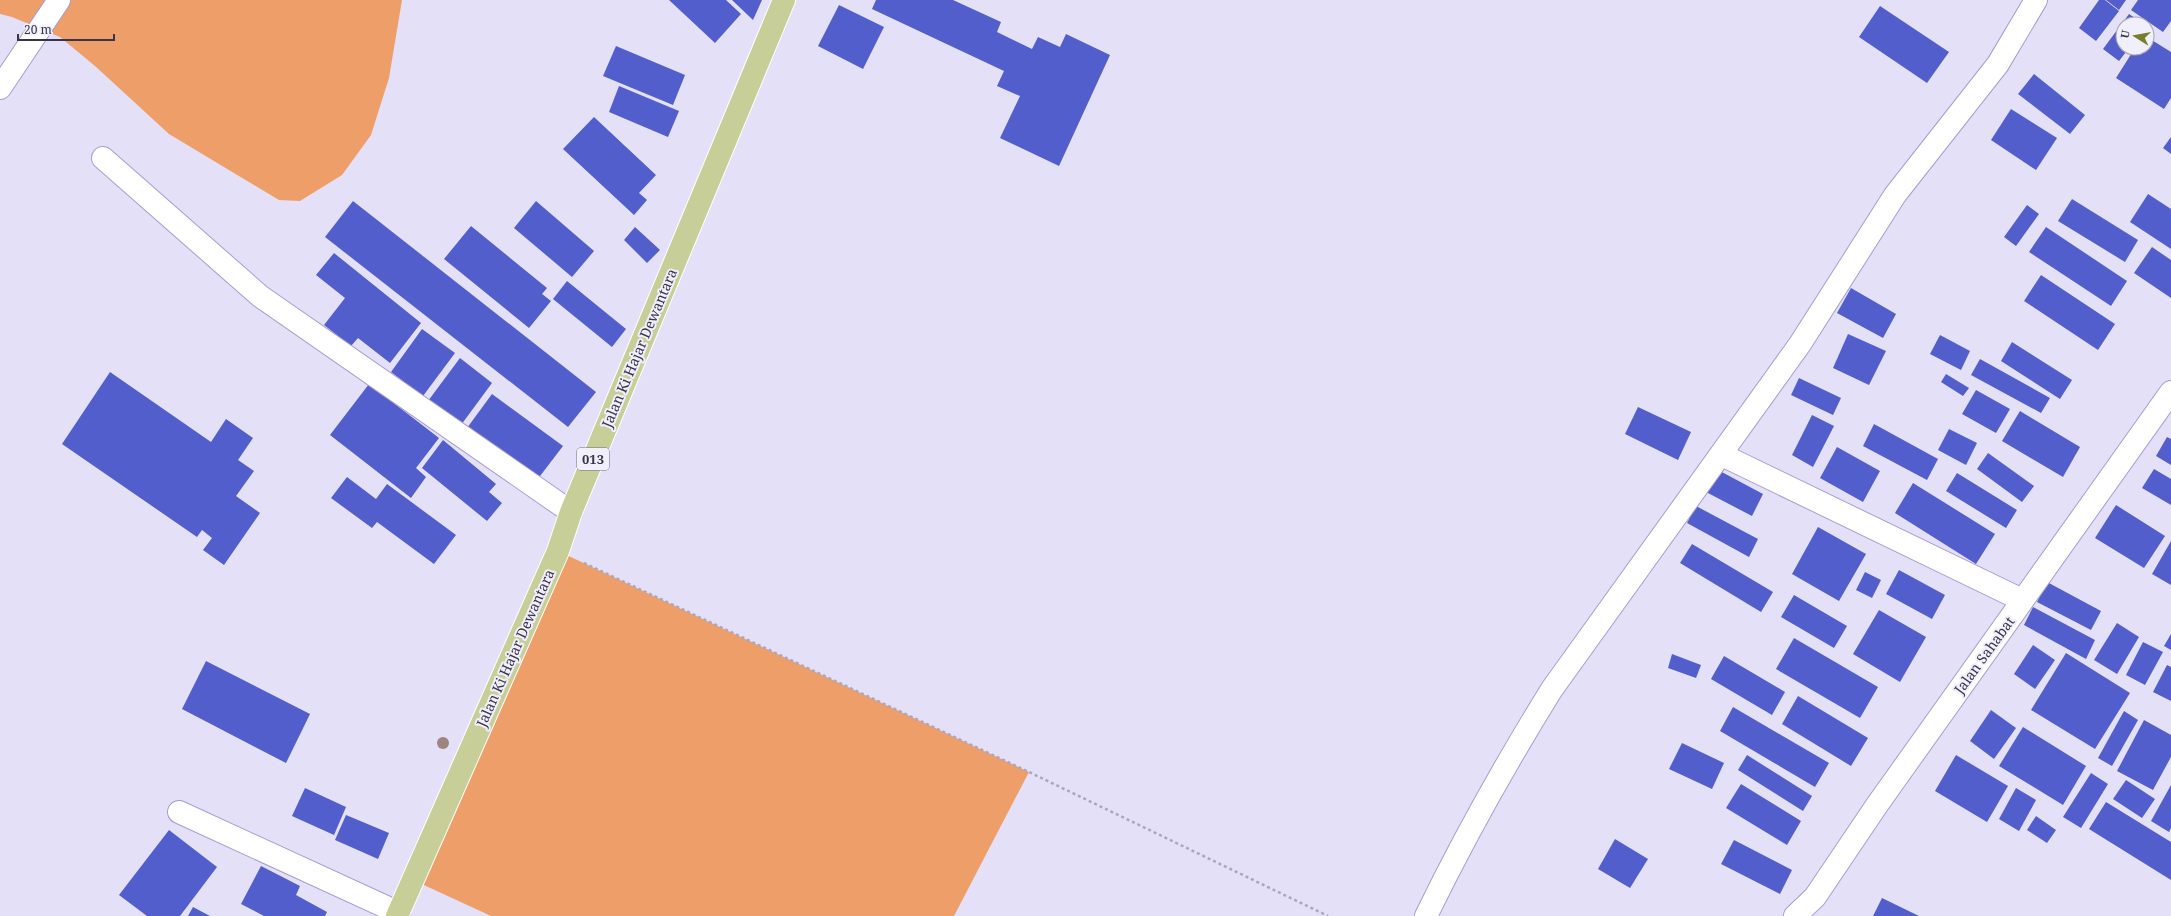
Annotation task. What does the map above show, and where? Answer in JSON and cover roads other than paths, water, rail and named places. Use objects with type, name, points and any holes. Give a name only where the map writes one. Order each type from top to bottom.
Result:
[{"type":"main road","name":"Jalan Ki Hajar Dewantara","points":[[398,914],[558,551],[571,512],[784,0]]},
{"type":"street","points":[[0,88],[59,0]]},
{"type":"street","points":[[1426,916],[1460,848],[1520,740],[1552,689],[1722,455],[1800,344],[1895,195],[1998,64],[2036,0]]},
{"type":"street","points":[[103,158],[260,296],[571,512]]},
{"type":"street","name":"Jalan Sahabat","points":[[1795,916],[1815,897],[1876,805],[2171,392]]},
{"type":"street","points":[[1722,455],[2022,600]]},
{"type":"street","points":[[179,812],[398,914]]}]
